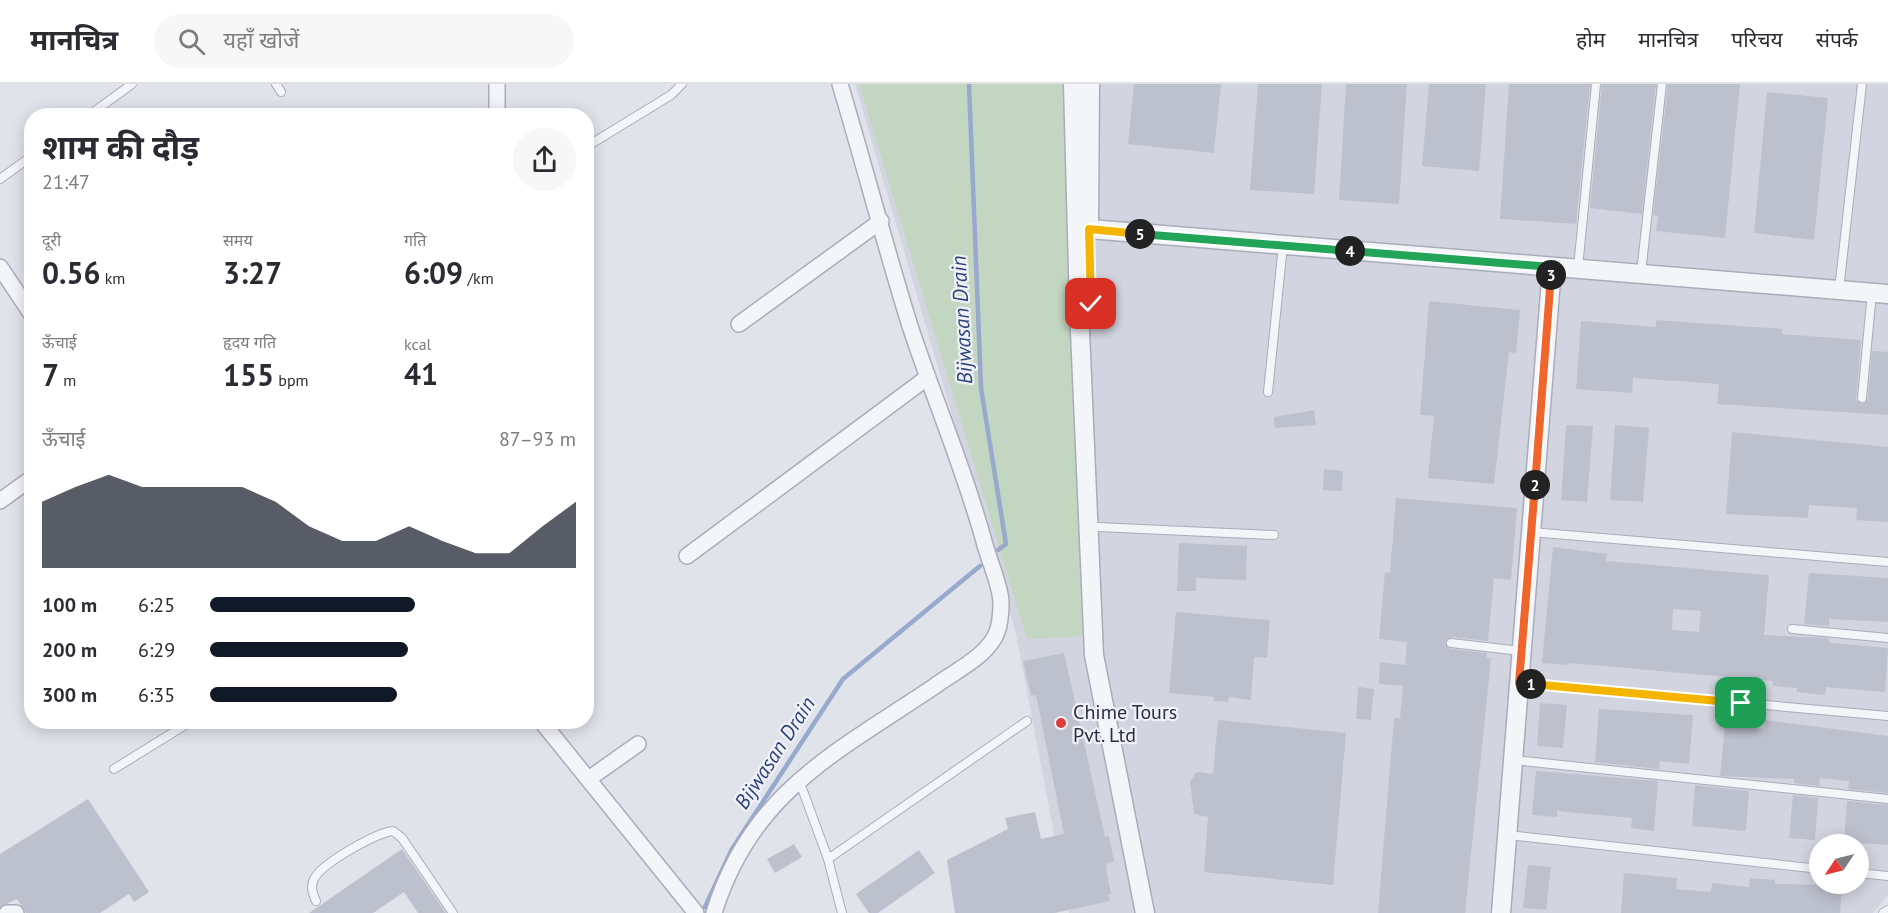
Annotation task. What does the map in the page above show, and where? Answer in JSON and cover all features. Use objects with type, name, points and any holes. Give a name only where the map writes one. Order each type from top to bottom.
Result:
[{"type":"street","points":[[497,84],[497,108]]},
{"type":"street","points":[[714,913],[724,880],[743,845],[798,779],[969,662],[991,644],[998,629],[1001,601],[975,507],[928,377],[896,279],[840,84]]},
{"type":"street","points":[[1073,84],[1083,229],[1101,609],[1106,664],[1156,913]]},
{"type":"street","points":[[1089,84],[1083,229],[1094,655],[1145,913]]},
{"type":"street","points":[[739,324],[881,221]]},
{"type":"street","points":[[1083,229],[1880,293]]},
{"type":"street","points":[[0,267],[24,303]]},
{"type":"street","points":[[1501,913],[1552,267]]},
{"type":"street","points":[[687,556],[928,377]]},
{"type":"street","points":[[0,501],[24,484]]},
{"type":"street","points":[[548,729],[590,778],[696,913]]},
{"type":"street","points":[[590,778],[638,744]]},
{"type":"street","points":[[7,913],[16,913]]},
{"type":"lane","points":[[99,108],[132,84]]},
{"type":"lane","points":[[276,84],[281,92]]},
{"type":"lane","points":[[594,142],[671,95],[682,84]]},
{"type":"lane","points":[[1578,269],[1596,84]]},
{"type":"lane","points":[[1641,274],[1662,84]]},
{"type":"lane","points":[[1839,290],[1862,84]]},
{"type":"lane","points":[[0,179],[24,162]]},
{"type":"lane","points":[[1268,392],[1283,245]]},
{"type":"lane","points":[[1862,398],[1880,293]]},
{"type":"lane","points":[[1098,527],[1274,535]]},
{"type":"lane","points":[[1531,532],[1888,561]]},
{"type":"lane","points":[[1792,629],[1888,638]]},
{"type":"lane","points":[[1450,643],[1522,651]]},
{"type":"lane","points":[[1519,683],[1888,716]]},
{"type":"lane","points":[[828,859],[1027,721]]},
{"type":"lane","points":[[114,769],[179,729]]},
{"type":"lane","points":[[1513,760],[1888,799]]},
{"type":"lane","points":[[798,779],[828,859],[842,913]]},
{"type":"lane","points":[[316,901],[312,891],[318,873],[381,832],[393,831],[402,838],[453,913]]},
{"type":"lane","points":[[1508,835],[1809,868]]},
{"type":"lane","points":[[1869,874],[1888,876]]},
{"type":"lane","points":[[1883,913],[1888,909]]},
{"type":"shaded area","points":[[855,84],[1888,84],[1888,896],[1873,913],[1069,913],[1016,634]]},
{"type":"green space","points":[[859,84],[1073,84],[1072,400],[1087,636],[1027,639]]},
{"type":"building","points":[[1134,84],[1221,84],[1214,153],[1128,144]]},
{"type":"building","points":[[1258,84],[1322,84],[1314,194],[1250,190]]},
{"type":"building","points":[[1346,84],[1407,84],[1399,204],[1339,200]]},
{"type":"building","points":[[1429,84],[1486,84],[1479,171],[1422,166]]},
{"type":"building","points":[[1509,84],[1590,84],[1576,224],[1500,219]]},
{"type":"building","points":[[1602,84],[1656,84],[1642,214],[1590,208]]},
{"type":"building","points":[[1668,84],[1740,84],[1725,238],[1656,231],[1658,216],[1653,215]]},
{"type":"building","points":[[1767,92],[1828,98],[1814,240],[1754,233]]},
{"type":"building","points":[[1429,301],[1520,310],[1516,353],[1509,352],[1494,484],[1428,478],[1434,416],[1420,415]]},
{"type":"building","points":[[1656,320],[1782,329],[1782,334],[1861,340],[1856,400],[1862,404],[1868,399],[1872,351],[1888,352],[1888,415],[1717,404],[1719,384],[1633,378],[1632,393],[1576,389],[1581,321],[1656,327]]},
{"type":"building","points":[[1314,410],[1316,425],[1275,428],[1274,417]]},
{"type":"building","points":[[1566,425],[1593,426],[1587,502],[1561,500]]},
{"type":"building","points":[[1615,425],[1649,428],[1643,502],[1610,500]]},
{"type":"building","points":[[1732,432],[1888,447],[1888,522],[1856,520],[1857,508],[1809,505],[1808,518],[1726,514]]},
{"type":"building","points":[[1324,469],[1343,471],[1342,491],[1323,490]]},
{"type":"building","points":[[1396,498],[1517,508],[1511,580],[1494,578],[1488,641],[1452,637],[1445,642],[1450,649],[1487,653],[1487,658],[1491,658],[1465,913],[1378,913],[1394,718],[1400,718],[1403,686],[1379,684],[1380,662],[1405,665],[1407,642],[1379,639],[1385,572],[1390,573]]},
{"type":"building","points":[[1179,543],[1247,546],[1246,580],[1196,578],[1196,591],[1177,591]]},
{"type":"building","points":[[1553,547],[1607,554],[1606,561],[1769,575],[1764,635],[1828,638],[1830,643],[1888,648],[1885,692],[1826,687],[1825,695],[1796,692],[1797,688],[1773,686],[1773,681],[1569,663],[1569,665],[1542,663]],"holes":[[[1673,609],[1701,611],[1699,632],[1672,630]]]},
{"type":"building","points":[[1809,573],[1888,578],[1888,622],[1829,619],[1829,626],[1804,624]]},
{"type":"building","points":[[1176,612],[1270,620],[1267,658],[1254,657],[1251,700],[1229,697],[1228,702],[1213,701],[1214,697],[1169,693]]},
{"type":"building","points":[[1064,653],[1105,837],[1109,836],[1114,862],[1107,863],[1106,868],[1111,894],[1108,895],[1110,901],[1055,913],[955,913],[947,860],[1008,829],[1005,818],[1035,812],[1041,839],[1064,834],[1036,695],[1031,696],[1023,661]]},
{"type":"building","points":[[1358,687],[1374,689],[1371,720],[1356,719]]},
{"type":"building","points":[[1540,703],[1567,705],[1563,748],[1537,746]]},
{"type":"building","points":[[1599,709],[1693,715],[1689,764],[1660,761],[1659,769],[1595,762]]},
{"type":"building","points":[[1218,720],[1346,733],[1333,885],[1204,872],[1208,817],[1194,814],[1190,782],[1197,772],[1213,774]]},
{"type":"building","points":[[1765,720],[1888,736],[1888,793],[1848,789],[1849,781],[1820,778],[1819,786],[1794,783],[1794,779],[1720,776],[1725,725],[1764,729]]},
{"type":"building","points":[[1536,771],[1658,781],[1654,831],[1631,828],[1632,818],[1557,811],[1557,817],[1532,815]]},
{"type":"building","points":[[1695,785],[1749,791],[1746,831],[1692,826]]},
{"type":"building","points":[[1793,795],[1818,798],[1815,834],[1809,834],[1809,840],[1789,838]]},
{"type":"building","points":[[88,799],[149,892],[134,902],[129,894],[100,913],[26,913],[17,899],[0,907],[0,854]]},
{"type":"building","points":[[1847,801],[1888,805],[1888,845],[1869,844],[1869,834],[1845,834]]},
{"type":"building","points":[[794,844],[802,857],[775,873],[767,859]]},
{"type":"building","points":[[402,849],[446,913],[418,913],[404,892],[373,913],[309,913]]},
{"type":"building","points":[[919,850],[935,873],[878,913],[869,913],[856,894]]},
{"type":"building","points":[[1528,865],[1551,867],[1546,910],[1523,908]]},
{"type":"building","points":[[1624,873],[1677,878],[1676,889],[1711,892],[1712,883],[1749,887],[1750,878],[1775,880],[1775,884],[1809,885],[1809,894],[1841,894],[1840,913],[1621,913]]},
{"type":"waterway","name":"Bijwasan Drain","points":[[969,84],[981,388],[1006,544],[998,550]]},
{"type":"waterway","name":"Bijwasan Drain","points":[[705,907],[732,849],[843,679],[980,566]]},
{"type":"place","name":"Chime Tours Pvt. Ltd","points":[[1061,723]]},
{"type":"route","points":[[1091,304],[1089,229],[1552,267],[1519,683],[1741,703]]}]
